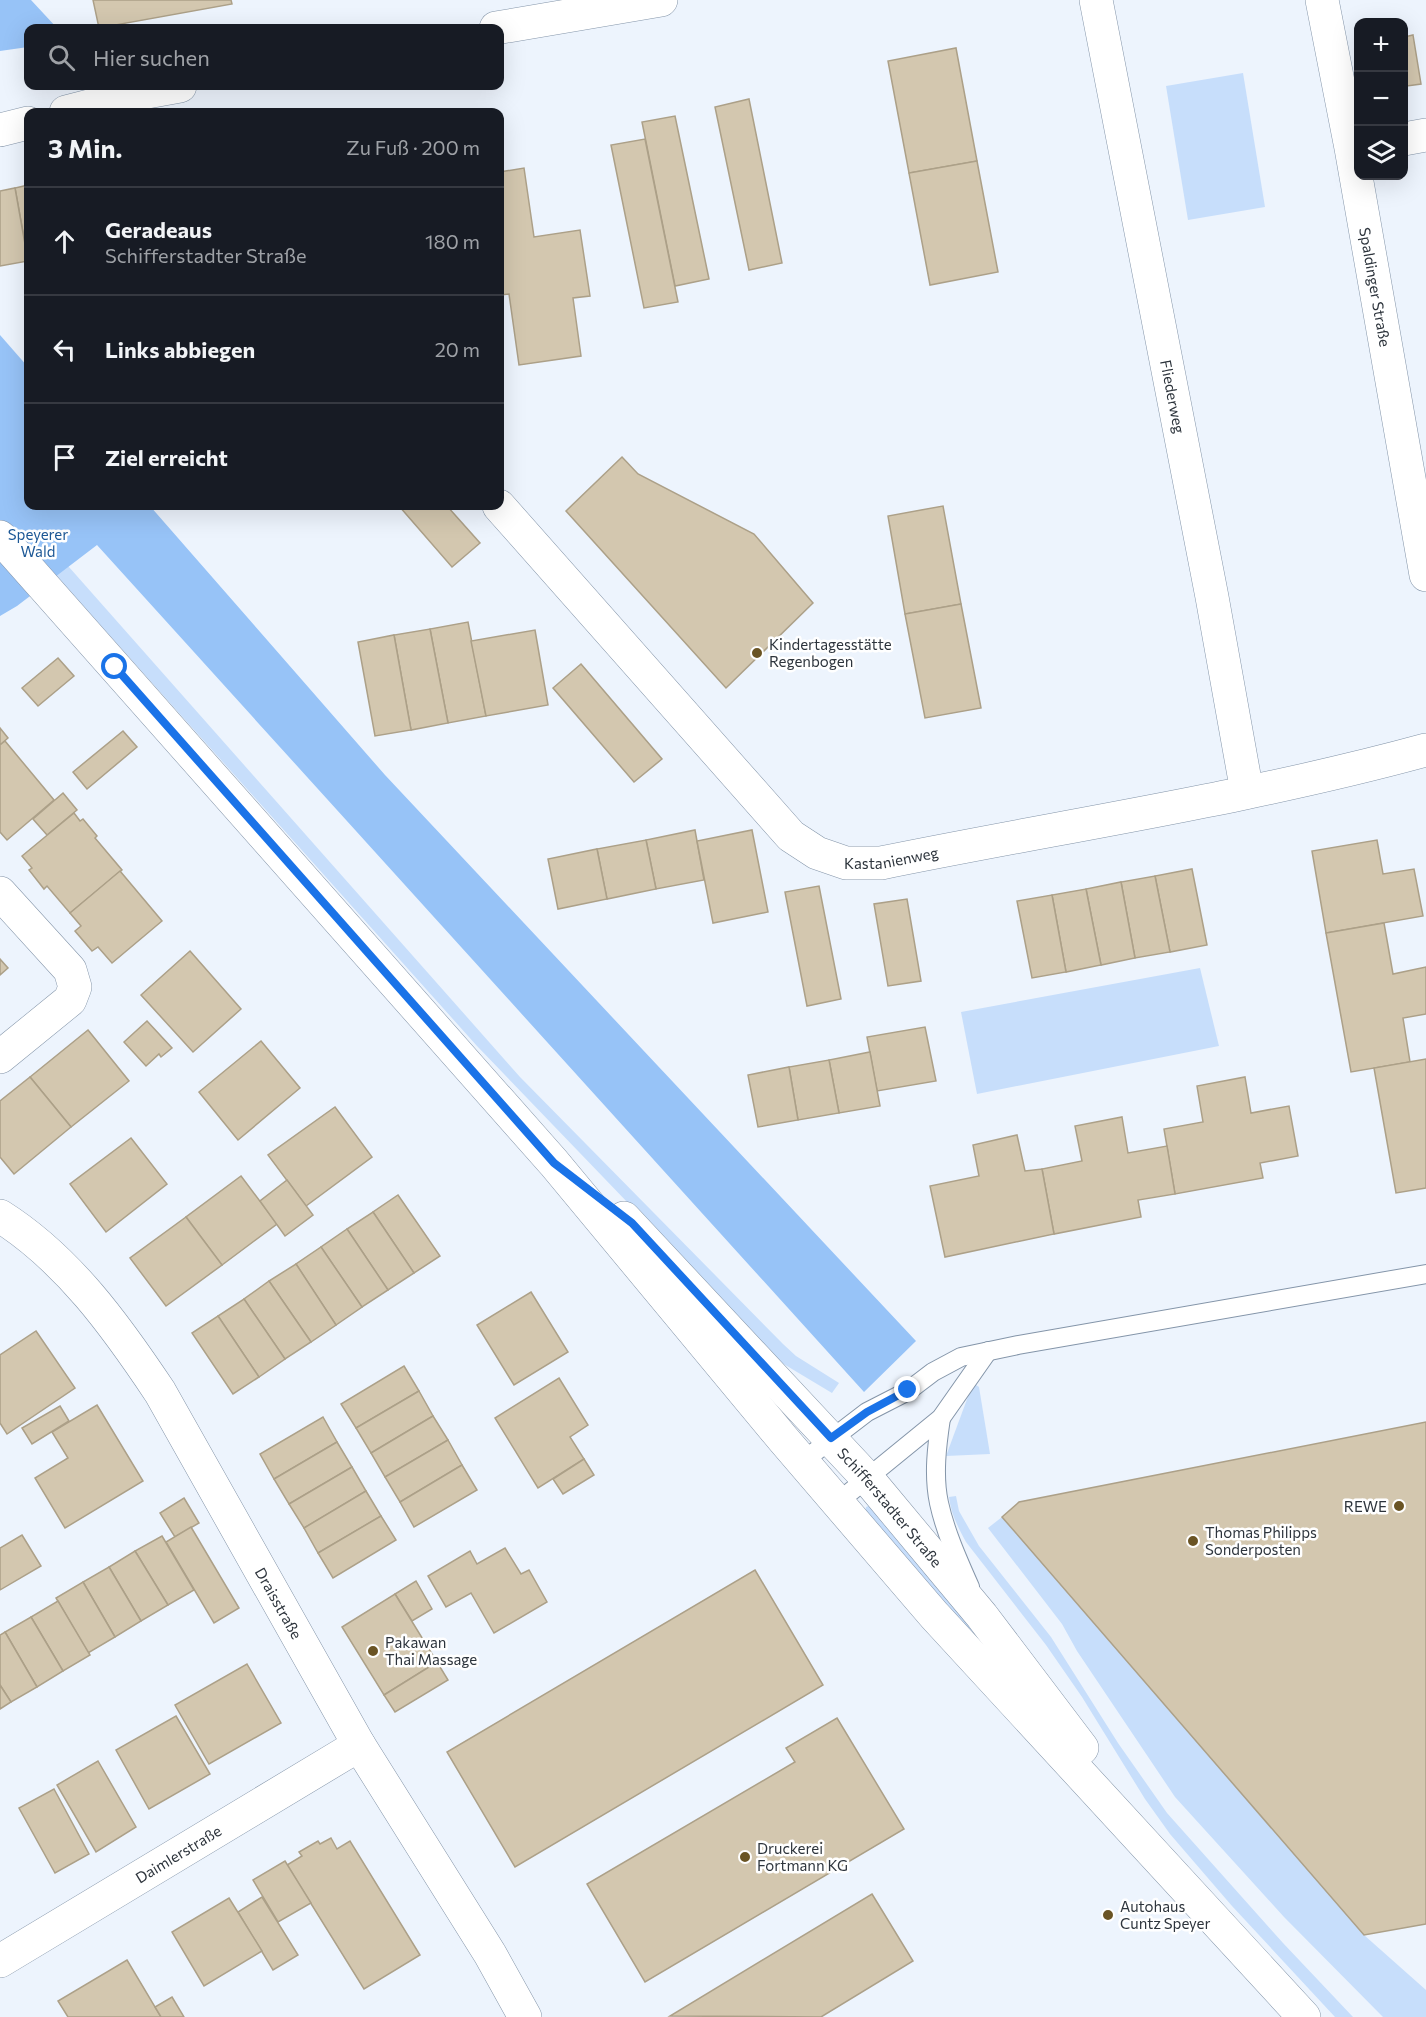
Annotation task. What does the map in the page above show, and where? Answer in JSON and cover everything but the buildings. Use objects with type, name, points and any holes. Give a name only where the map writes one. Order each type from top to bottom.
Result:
[{"type":"street","points":[[504,27],[661,0]]},
{"type":"street","name":"Fliederweg","points":[[1096,0],[1212,597],[1247,792]]},
{"type":"street","name":"Spaldinger Straße","points":[[1322,0],[1354,143]]},
{"type":"street","points":[[101,108],[144,103],[172,90]]},
{"type":"street","points":[[0,130],[24,124]]},
{"type":"street","points":[[1408,138],[1426,135]]},
{"type":"street","name":"Spaldinger Straße","points":[[1360,180],[1409,487],[1426,575]]},
{"type":"street","name":"Kastanienweg","points":[[503,510],[791,836],[817,853],[846,863],[881,862],[1247,792],[1350,771],[1426,750]]},
{"type":"street","name":"Schifferstadter Straße","points":[[0,537],[554,1163],[934,1615],[1304,2017]]},
{"type":"street","points":[[0,893],[70,970],[75,987],[70,1000],[0,1057]]},
{"type":"street","name":"Schifferstadter Straße","points":[[554,1163],[632,1223],[867,1478],[982,1616],[1186,1887]]},
{"type":"street","name":"Draisstraße","points":[[0,1216],[51,1255],[82,1287],[132,1350],[160,1392],[359,1745],[490,1954],[525,2017]]},
{"type":"street","name":"Daimlerstraße","points":[[0,1961],[359,1745]]},
{"type":"lane","points":[[803,1461],[867,1412],[961,1357],[1426,1274]]},
{"type":"lane","points":[[838,1502],[941,1418],[988,1351]]},
{"type":"lane","points":[[941,1418],[937,1448],[938,1502],[956,1554],[982,1616]]},
{"type":"green space","points":[[0,0],[31,0],[53,24],[24,24],[24,48],[0,51]]},
{"type":"green space","points":[[1243,73],[1265,207],[1188,220],[1166,86]]},
{"type":"green space","name":"Speyerer Wald","points":[[0,335],[24,362],[24,510],[153,510],[385,775],[916,1341],[864,1392],[97,545],[17,606],[0,616]]},
{"type":"green space","points":[[0,489],[520,1077],[783,1344],[796,1356],[839,1383],[832,1393],[782,1363],[477,1046],[0,513]]},
{"type":"green space","points":[[1200,968],[1219,1046],[977,1094],[961,1012]]},
{"type":"green space","points":[[973,1383],[979,1387],[990,1454],[946,1456]]},
{"type":"green space","points":[[956,1496],[959,1511],[979,1546],[1051,1637],[1118,1743],[1167,1813],[1283,1943],[1353,2017],[1335,2017],[1232,1906],[1170,1834],[1046,1645],[966,1542],[955,1520],[950,1503],[949,1497]]},
{"type":"green space","points":[[871,1505],[936,1576],[995,1662],[865,1513],[866,1507]]},
{"type":"green space","points":[[1002,1517],[1364,1935],[1426,1990],[1426,2017],[1383,2017],[1284,1917],[1175,1797],[1077,1651],[1062,1624],[988,1528]]},
{"type":"place","name":"Kindertagesstätte Regenbogen","points":[[757,653]]},
{"type":"place","name":"REWE","points":[[1399,1506]]},
{"type":"place","name":"Thomas Philipps Sonderposten","points":[[1193,1541]]},
{"type":"place","name":"Pakawan Thai Massage","points":[[373,1651]]},
{"type":"place","name":"Druckerei Fortmann KG","points":[[745,1857]]},
{"type":"place","name":"Autohaus Cuntz Speyer","points":[[1108,1915]]},
{"type":"route","points":[[115,667],[554,1163],[632,1223],[831,1438],[867,1412],[908,1390]]}]
